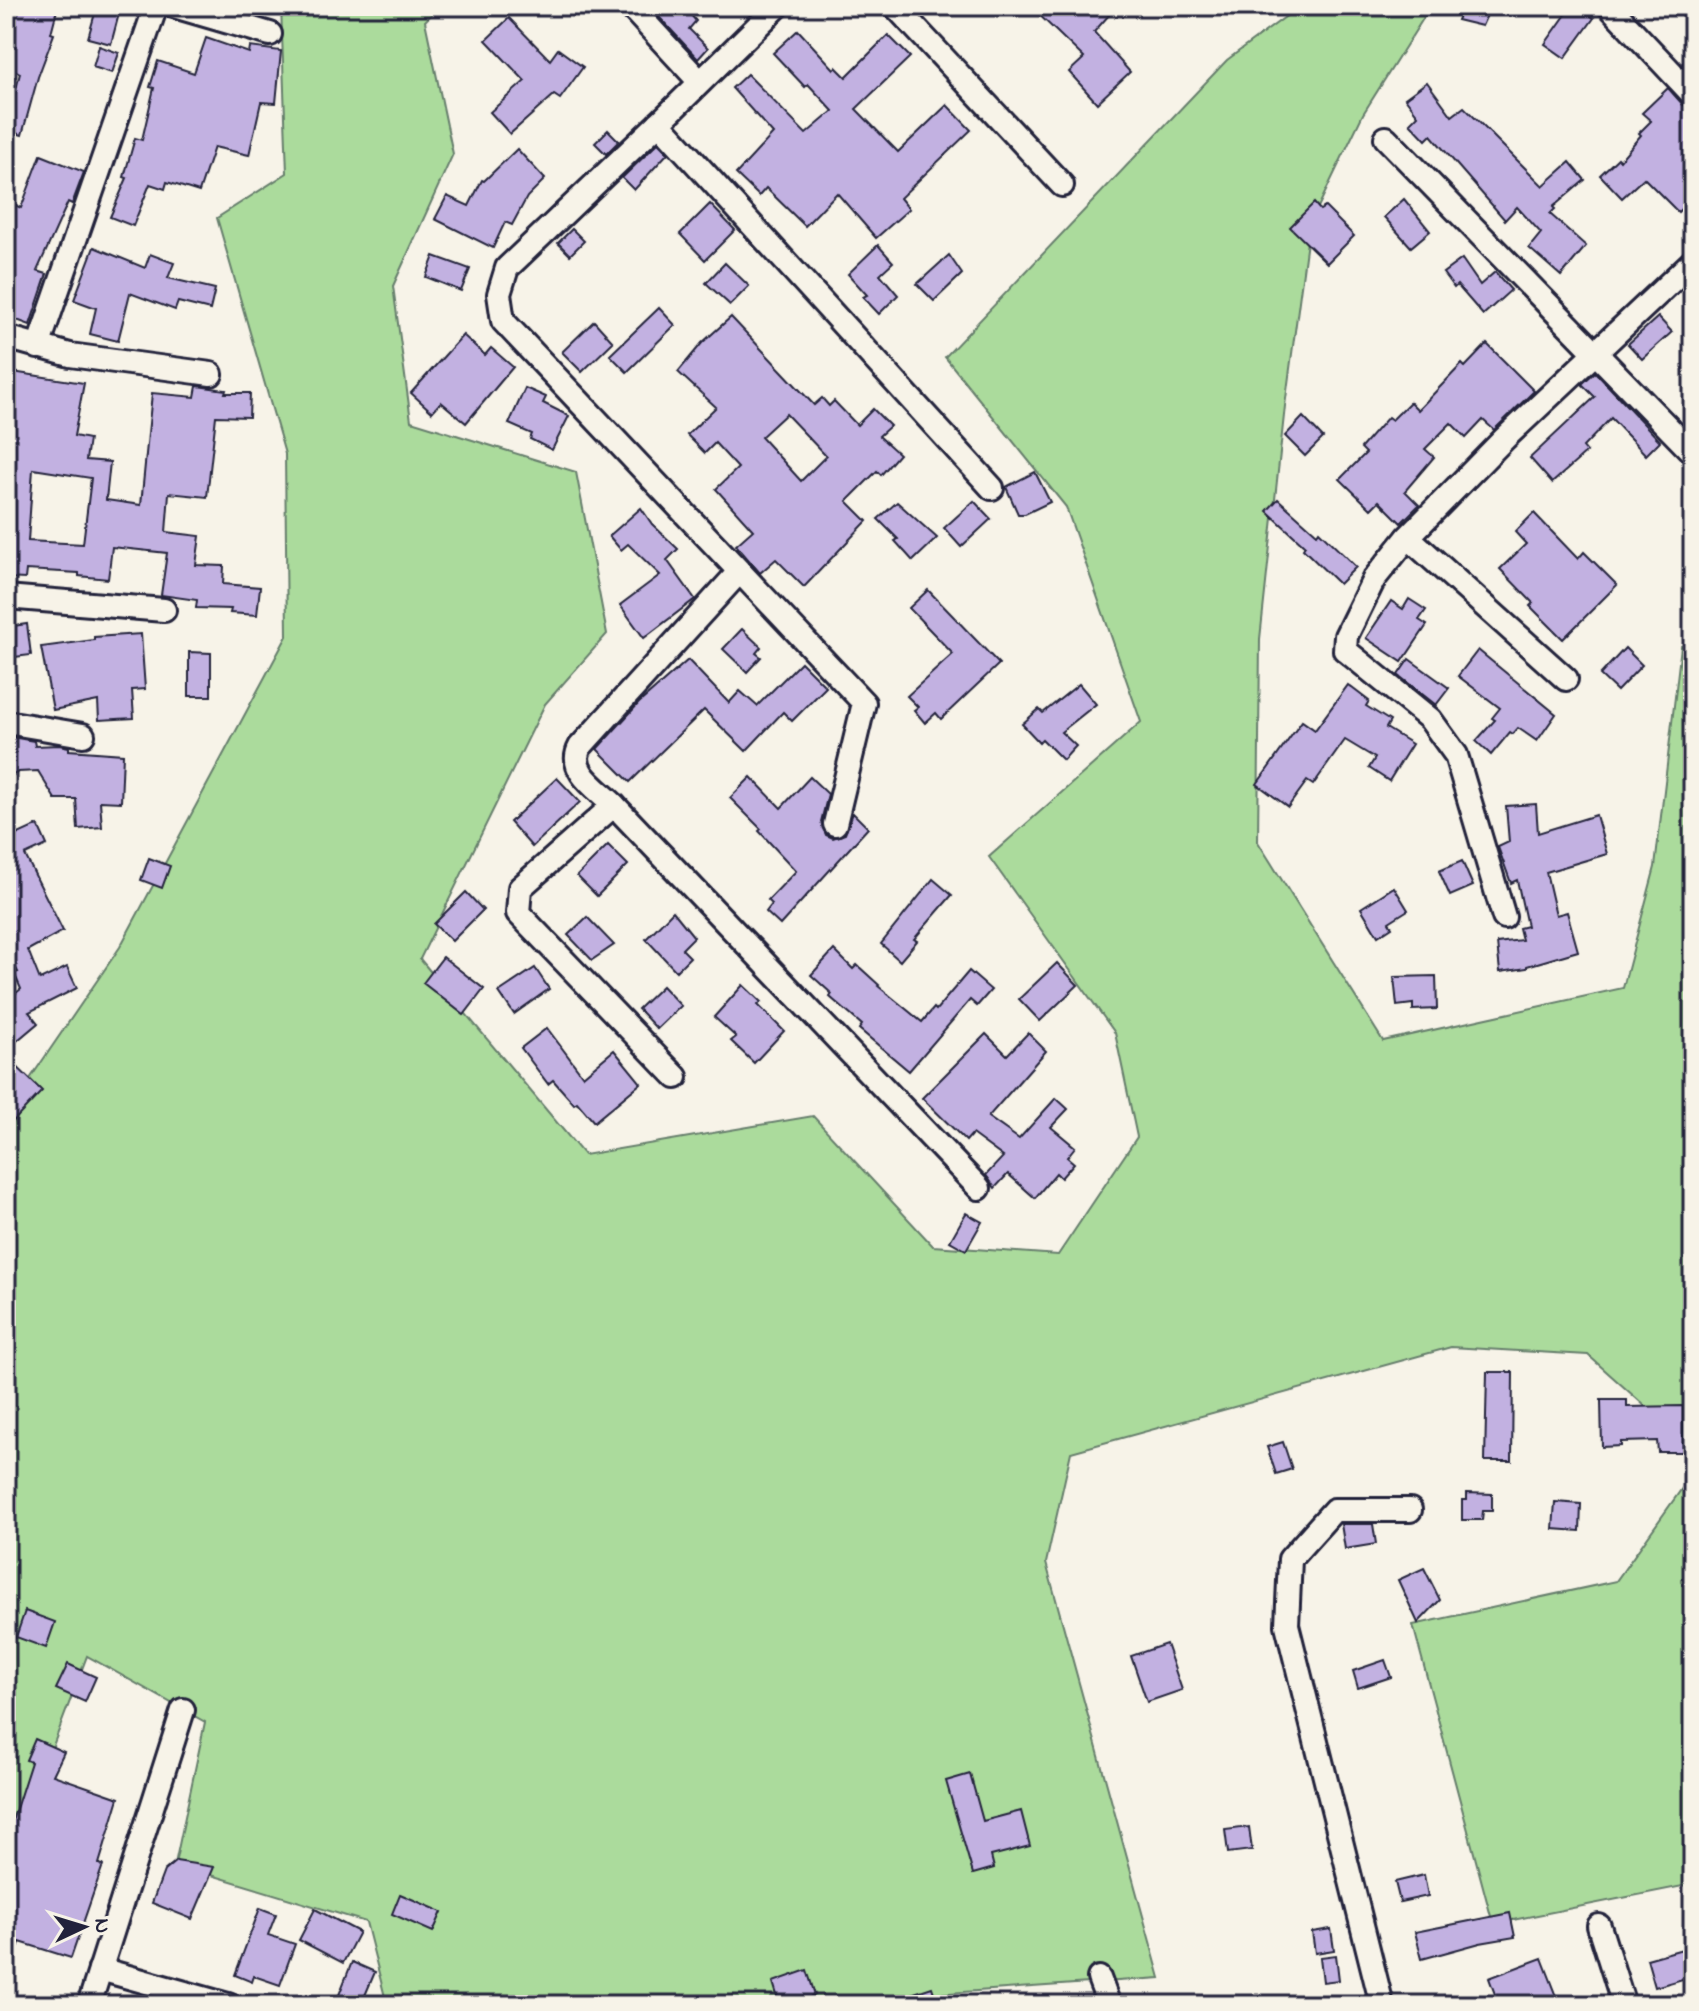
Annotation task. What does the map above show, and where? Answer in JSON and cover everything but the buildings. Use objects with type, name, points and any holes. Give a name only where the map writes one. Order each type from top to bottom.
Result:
[{"type":"street","points":[[38,347],[156,6]]},
{"type":"street","points":[[174,6],[270,34]]},
{"type":"street","points":[[630,6],[700,82]]},
{"type":"street","points":[[778,6],[507,268],[499,294],[503,321],[864,703],[835,824]]},
{"type":"street","points":[[895,6],[1062,185]]},
{"type":"street","points":[[1609,6],[1693,95]]},
{"type":"street","points":[[659,123],[992,488]]},
{"type":"street","points":[[1386,138],[1693,453]]},
{"type":"street","points":[[1504,917],[1456,755],[1430,719],[1345,650],[1346,636],[1374,579],[1408,537],[1505,438],[1693,261]]},
{"type":"street","points":[[6,337],[70,355],[211,374]]},
{"type":"street","points":[[1408,537],[1566,679]]},
{"type":"street","points":[[739,572],[580,747],[575,756],[577,769],[979,1188]]},
{"type":"street","points":[[6,597],[164,610]]},
{"type":"street","points":[[6,722],[83,735]]},
{"type":"street","points":[[614,805],[520,888],[518,913],[676,1077]]},
{"type":"street","points":[[1382,2005],[1287,1625],[1288,1581],[1290,1559],[1334,1510],[1410,1510]]},
{"type":"street","points":[[89,2005],[183,1710]]},
{"type":"street","points":[[1599,1926],[1624,2005]]},
{"type":"street","points":[[100,1969],[228,2005]]},
{"type":"street","points":[[1099,1978],[1109,2005]]},
{"type":"green space","points":[[281,6],[440,6],[425,21],[453,154],[393,286],[411,421],[576,472],[607,634],[545,704],[420,959],[584,1155],[813,1116],[933,1246],[1058,1255],[1137,1137],[1115,1033],[989,857],[1141,722],[1066,507],[945,357],[1227,60],[1300,6],[1431,6],[1363,114],[1309,226],[1285,406],[1260,639],[1258,842],[1383,1041],[1623,988],[1655,867],[1681,646],[1693,643],[1693,1449],[1588,1355],[1451,1347],[1071,1452],[1046,1563],[1160,1978],[834,2001],[826,2005],[387,2005],[366,1922],[175,1864],[205,1722],[87,1656],[6,1870],[6,1114],[120,947],[287,636],[285,454],[217,218],[287,173]]},
{"type":"green space","points":[[1693,1473],[1693,1884],[1493,1924],[1413,1625],[1616,1581]]}]
